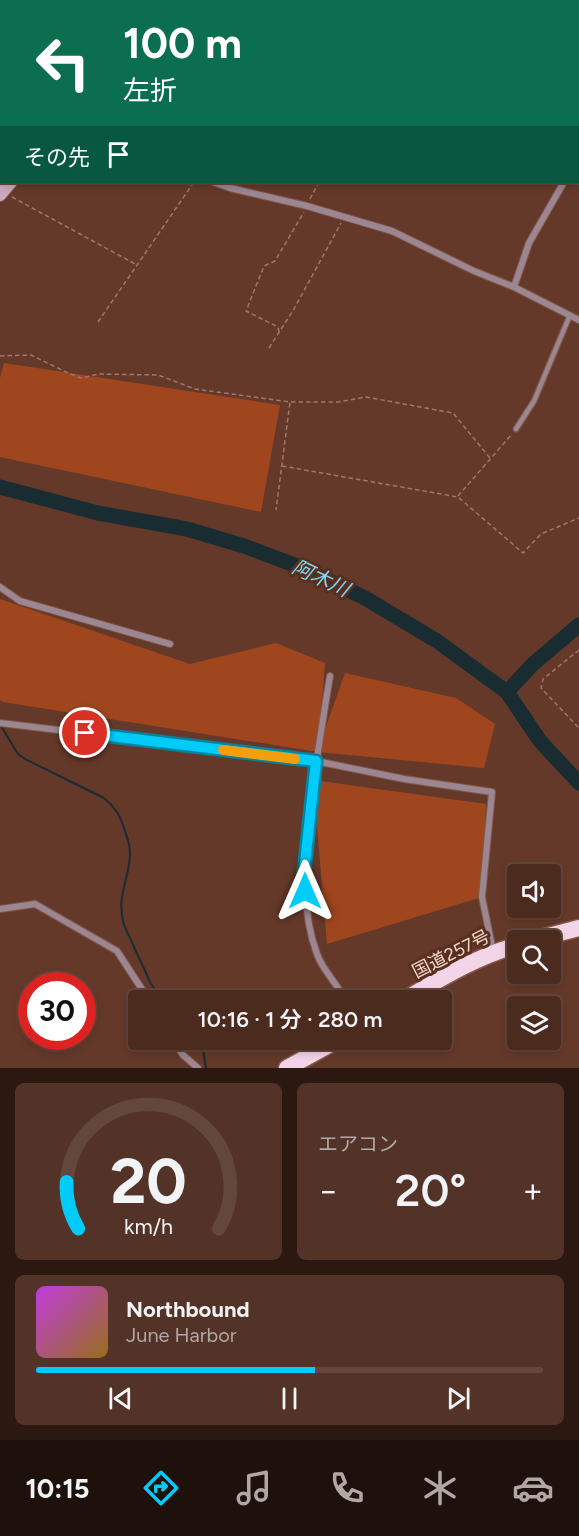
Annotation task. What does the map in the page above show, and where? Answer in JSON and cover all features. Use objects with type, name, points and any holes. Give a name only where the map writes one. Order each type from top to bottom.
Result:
[{"type":"highway","points":[[561,933],[579,928]]},
{"type":"highway","name":"国道257号","points":[[421,990],[493,952],[507,948]]},
{"type":"highway","points":[[286,1068],[307,1063],[325,1050]]},
{"type":"street","points":[[216,183],[392,231],[474,271],[514,287],[579,320]]},
{"type":"street","points":[[514,287],[529,243],[563,183]]},
{"type":"street","points":[[0,587],[20,601],[170,644]]},
{"type":"street","points":[[330,676],[316,761],[304,872],[307,909],[316,951],[322,967],[341,990]]},
{"type":"street","points":[[0,723],[316,761],[404,779],[492,792],[482,897],[493,952]]},
{"type":"street","points":[[0,909],[35,904],[117,951],[142,990]]},
{"type":"street","points":[[180,1050],[198,1068]]},
{"type":"lane","points":[[516,429],[534,401],[570,315]]},
{"type":"path","points":[[98,322],[193,183]]},
{"type":"path","points":[[279,332],[278,327],[246,311],[264,266],[274,261],[318,183]]},
{"type":"path","points":[[2,194],[137,265]]},
{"type":"path","points":[[269,348],[344,217]]},
{"type":"path","points":[[0,356],[31,355],[81,378],[99,374],[158,375],[195,389],[290,402],[338,402],[366,397],[453,413],[490,458]]},
{"type":"path","points":[[276,510],[290,402]]},
{"type":"path","points":[[458,497],[516,429]]},
{"type":"path","points":[[281,466],[458,497],[523,553],[541,534],[579,518]]},
{"type":"path","points":[[579,650],[543,679],[541,688],[579,728]]},
{"type":"shaded area","points":[[4,363],[280,405],[261,512],[0,457],[0,378]]},
{"type":"shaded area","points":[[0,599],[190,664],[276,643],[325,663],[318,749],[345,673],[456,698],[495,724],[484,768],[318,752],[3,702],[0,700]]},
{"type":"shaded area","points":[[313,780],[486,804],[482,897],[327,944]]},
{"type":"waterway","name":"阿木川","points":[[0,487],[98,513],[187,529],[244,546],[300,567],[365,598],[437,641],[507,692],[540,741],[579,783]]},
{"type":"waterway","points":[[507,692],[533,664],[579,625]]},
{"type":"waterway","points":[[1,726],[18,754],[104,798],[119,815],[130,853],[121,906],[124,925],[156,990]]},
{"type":"waterway","points":[[203,1050],[206,1068]]},
{"type":"slow traffic","points":[[223,750],[295,759]]},
{"type":"route","points":[[85,733],[316,761],[304,872],[305,891]]}]
